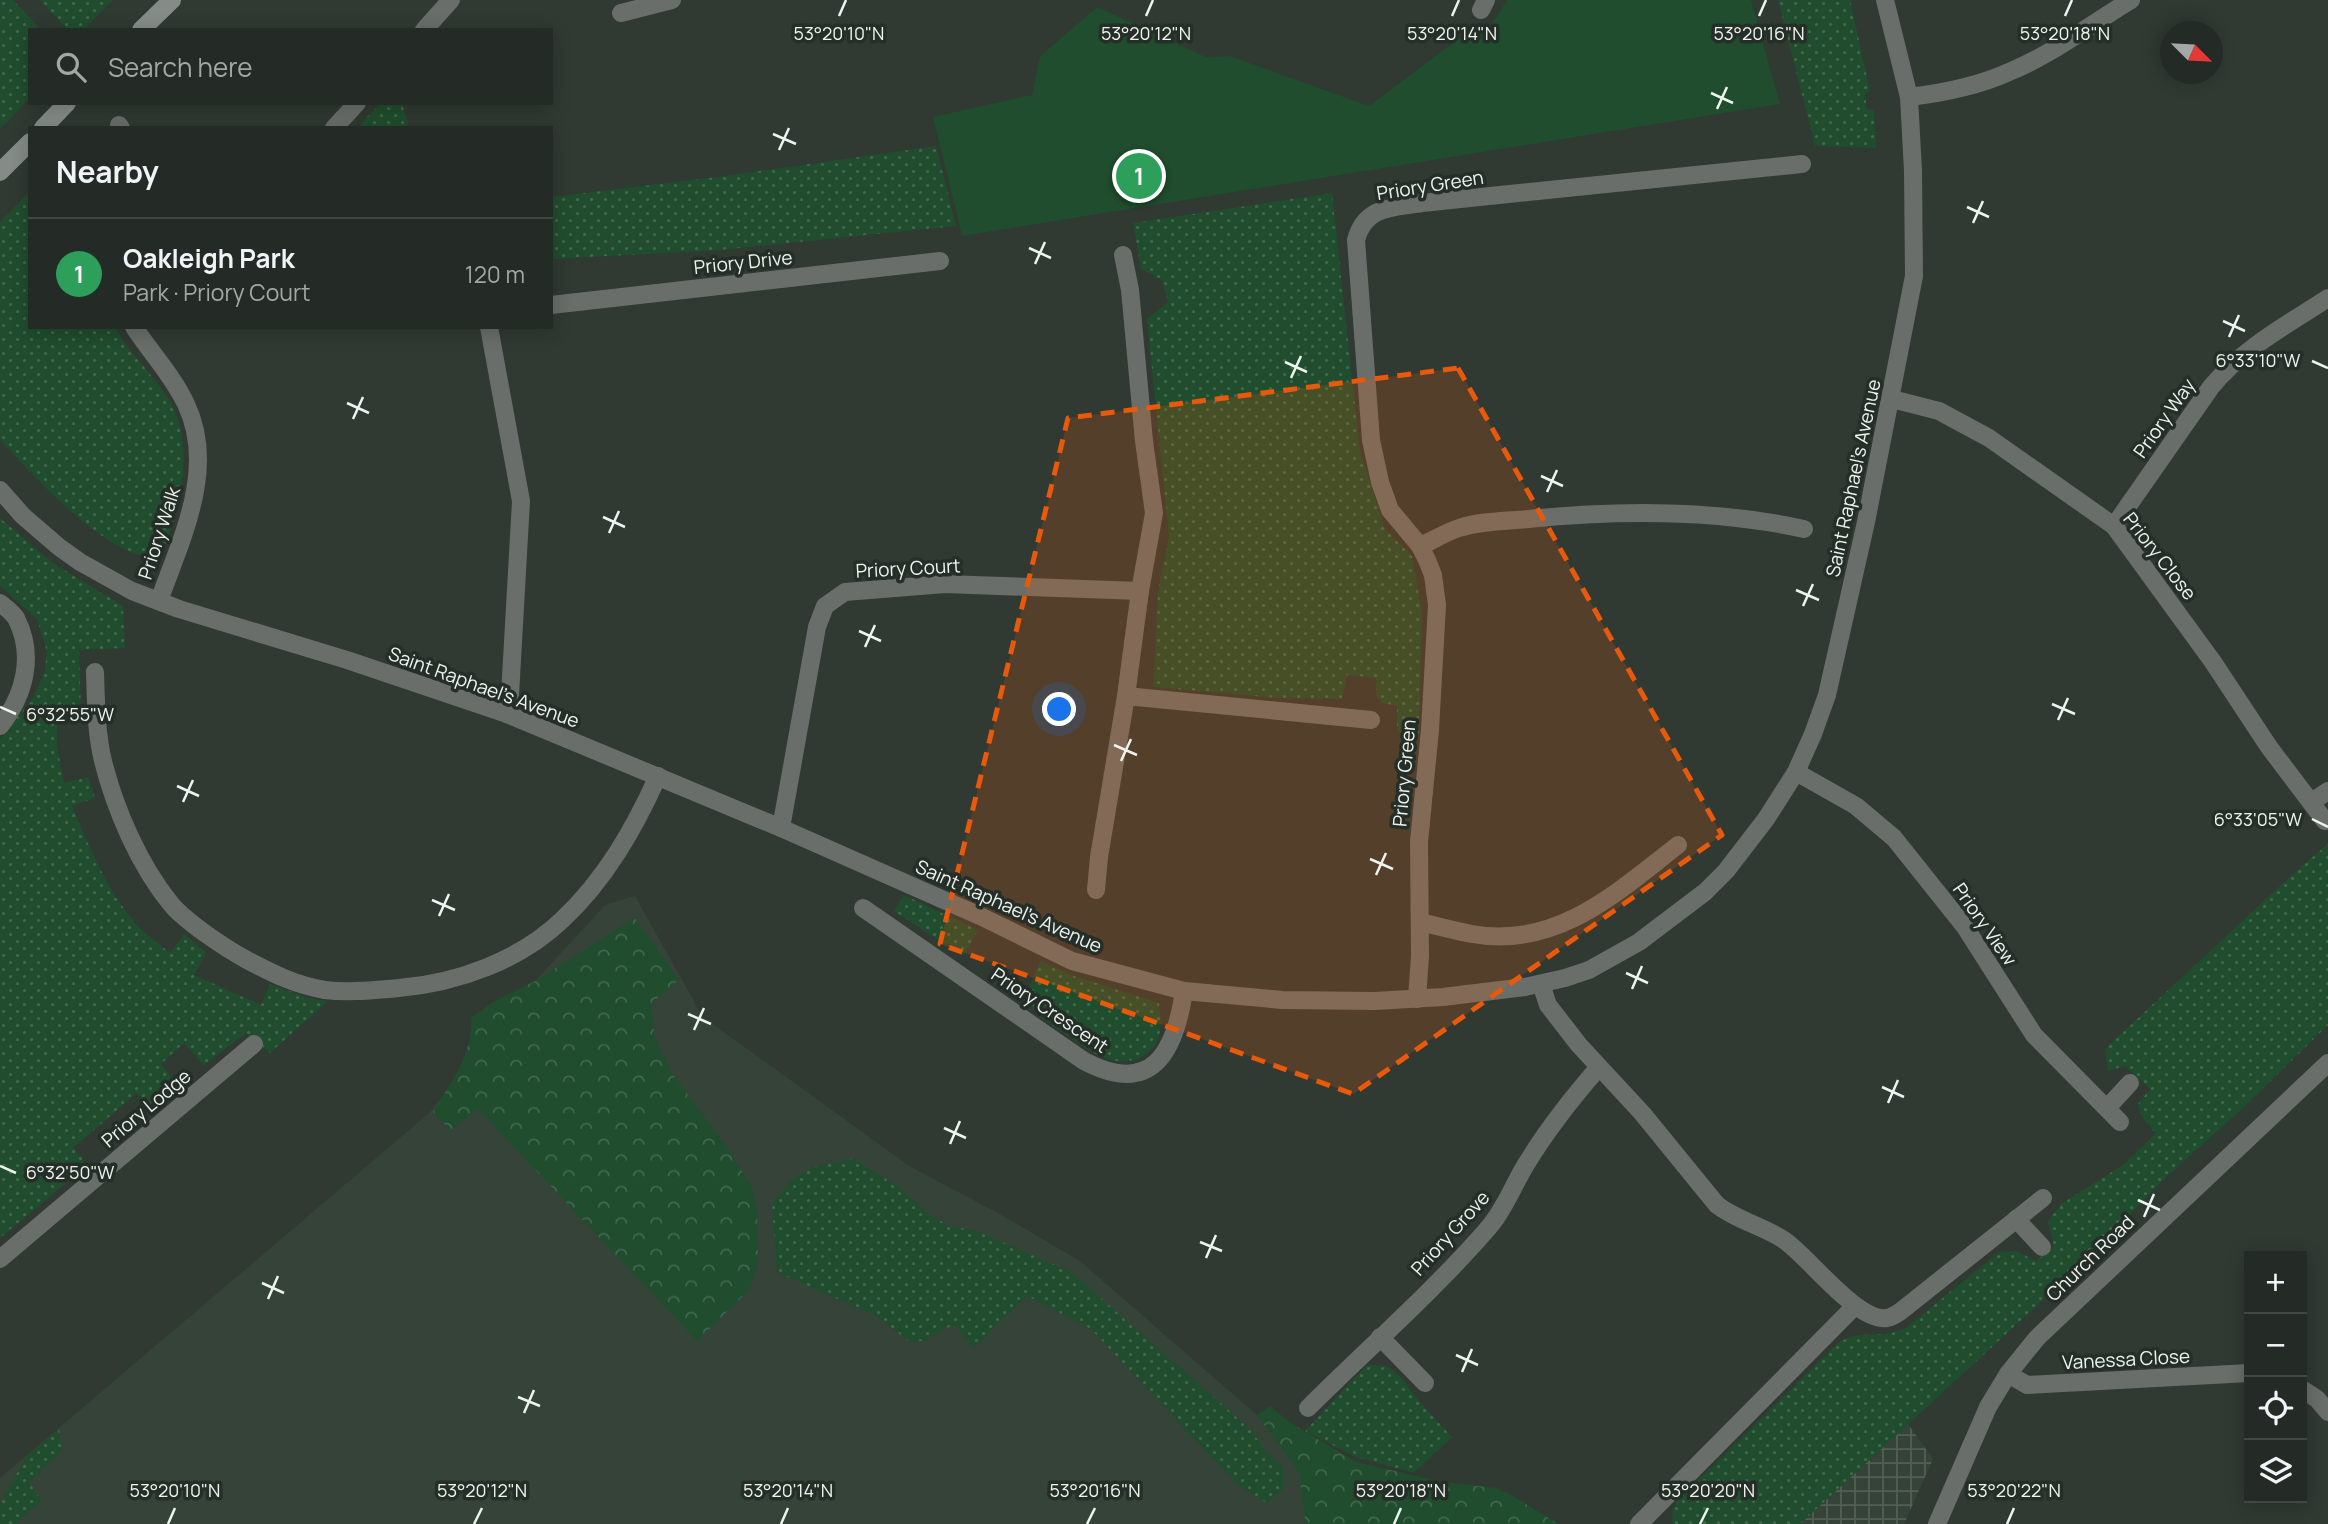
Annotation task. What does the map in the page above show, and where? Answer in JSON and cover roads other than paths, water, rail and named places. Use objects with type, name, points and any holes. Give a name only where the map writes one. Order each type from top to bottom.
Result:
[{"type":"main road","points":[[143,28],[172,0]]},
{"type":"main road","points":[[45,126],[65,105]]},
{"type":"main road","points":[[0,172],[28,144]]},
{"type":"street","points":[[426,28],[452,0]]},
{"type":"street","points":[[621,13],[672,0]]},
{"type":"street","name":"Saint Raphael's Avenue","points":[[0,490],[23,516],[71,556],[132,591],[437,689],[506,714],[781,828],[958,906],[1072,961],[1184,991],[1282,1000],[1417,999],[1541,984],[1589,970],[1615,957],[1656,931],[1698,899],[1726,871],[1747,845],[1796,772],[1827,695],[1892,400],[1914,276],[1913,161],[1909,97],[1885,0]]},
{"type":"street","points":[[1909,97],[1978,84],[2011,72],[2042,56],[2131,0]]},
{"type":"street","points":[[336,126],[354,105]]},
{"type":"street","name":"Priory Green","points":[[1417,999],[1419,842],[1430,730],[1437,605],[1433,575],[1420,547],[1390,510],[1380,482],[1371,440],[1356,240],[1359,228],[1378,210],[1422,203],[1802,164]]},
{"type":"street","points":[[1096,890],[1098,857],[1154,513],[1144,441],[1130,290],[1123,256]]},
{"type":"street","name":"Priory Drive","points":[[553,305],[940,261]]},
{"type":"street","name":"Priory Way","points":[[2114,526],[2226,369],[2243,353],[2328,298]]},
{"type":"street","name":"Priory Walk","points":[[136,329],[185,401],[194,422],[198,451],[191,514],[159,601]]},
{"type":"street","points":[[489,329],[521,501],[510,695],[506,714]]},
{"type":"street","name":"Priory Close","points":[[1892,400],[1939,411],[1989,438],[2114,526],[2213,662],[2269,747],[2325,821]]},
{"type":"street","points":[[1420,547],[1458,528],[1568,516],[1686,514],[1773,522],[1804,529]]},
{"type":"street","name":"Priory Court","points":[[781,828],[817,627],[825,606],[845,592],[946,584],[1140,591]]},
{"type":"street","points":[[0,603],[15,617],[26,651],[24,685],[0,726]]},
{"type":"street","points":[[95,672],[97,722],[112,792],[131,840],[172,905],[224,948],[286,981],[325,990],[353,992],[419,986],[478,971],[510,958],[561,922],[604,873],[626,840],[657,776]]},
{"type":"street","points":[[1126,696],[1371,720]]},
{"type":"street","name":"Priory View","points":[[1796,772],[1856,806],[1894,838],[1965,927],[2034,1035],[2120,1122]]},
{"type":"street","points":[[2311,802],[2328,791]]},
{"type":"street","points":[[1420,922],[1488,936],[1517,936],[1550,929],[1598,906],[1678,845]]},
{"type":"street","name":"Priory Crescent","points":[[863,908],[1084,1062],[1110,1073],[1142,1071],[1160,1059],[1166,1052],[1181,1012],[1184,991]]},
{"type":"street","points":[[1541,984],[1548,1004],[1717,1205],[1731,1215],[1768,1230],[1786,1241],[1854,1307],[1879,1318],[1894,1316],[2043,1198]]},
{"type":"street","name":"Priory Lodge","points":[[0,1259],[254,1044]]},
{"type":"street","name":"Church Road","points":[[1937,1524],[1988,1407],[2008,1374],[2037,1338],[2328,1063]]},
{"type":"street","name":"Priory Grove","points":[[1308,1408],[1492,1224],[1531,1157],[1599,1067]]},
{"type":"street","points":[[2106,1108],[2130,1083]]},
{"type":"street","points":[[2016,1219],[2042,1247]]},
{"type":"street","points":[[1639,1524],[1854,1307]]},
{"type":"street","points":[[1380,1337],[1425,1382]]},
{"type":"street","name":"Vanessa Close","points":[[2008,1374],[2026,1385],[2244,1373]]},
{"type":"street","points":[[2307,1393],[2328,1412]]},
{"type":"place","name":"Oakleigh Park","points":[[1139,176]]}]
